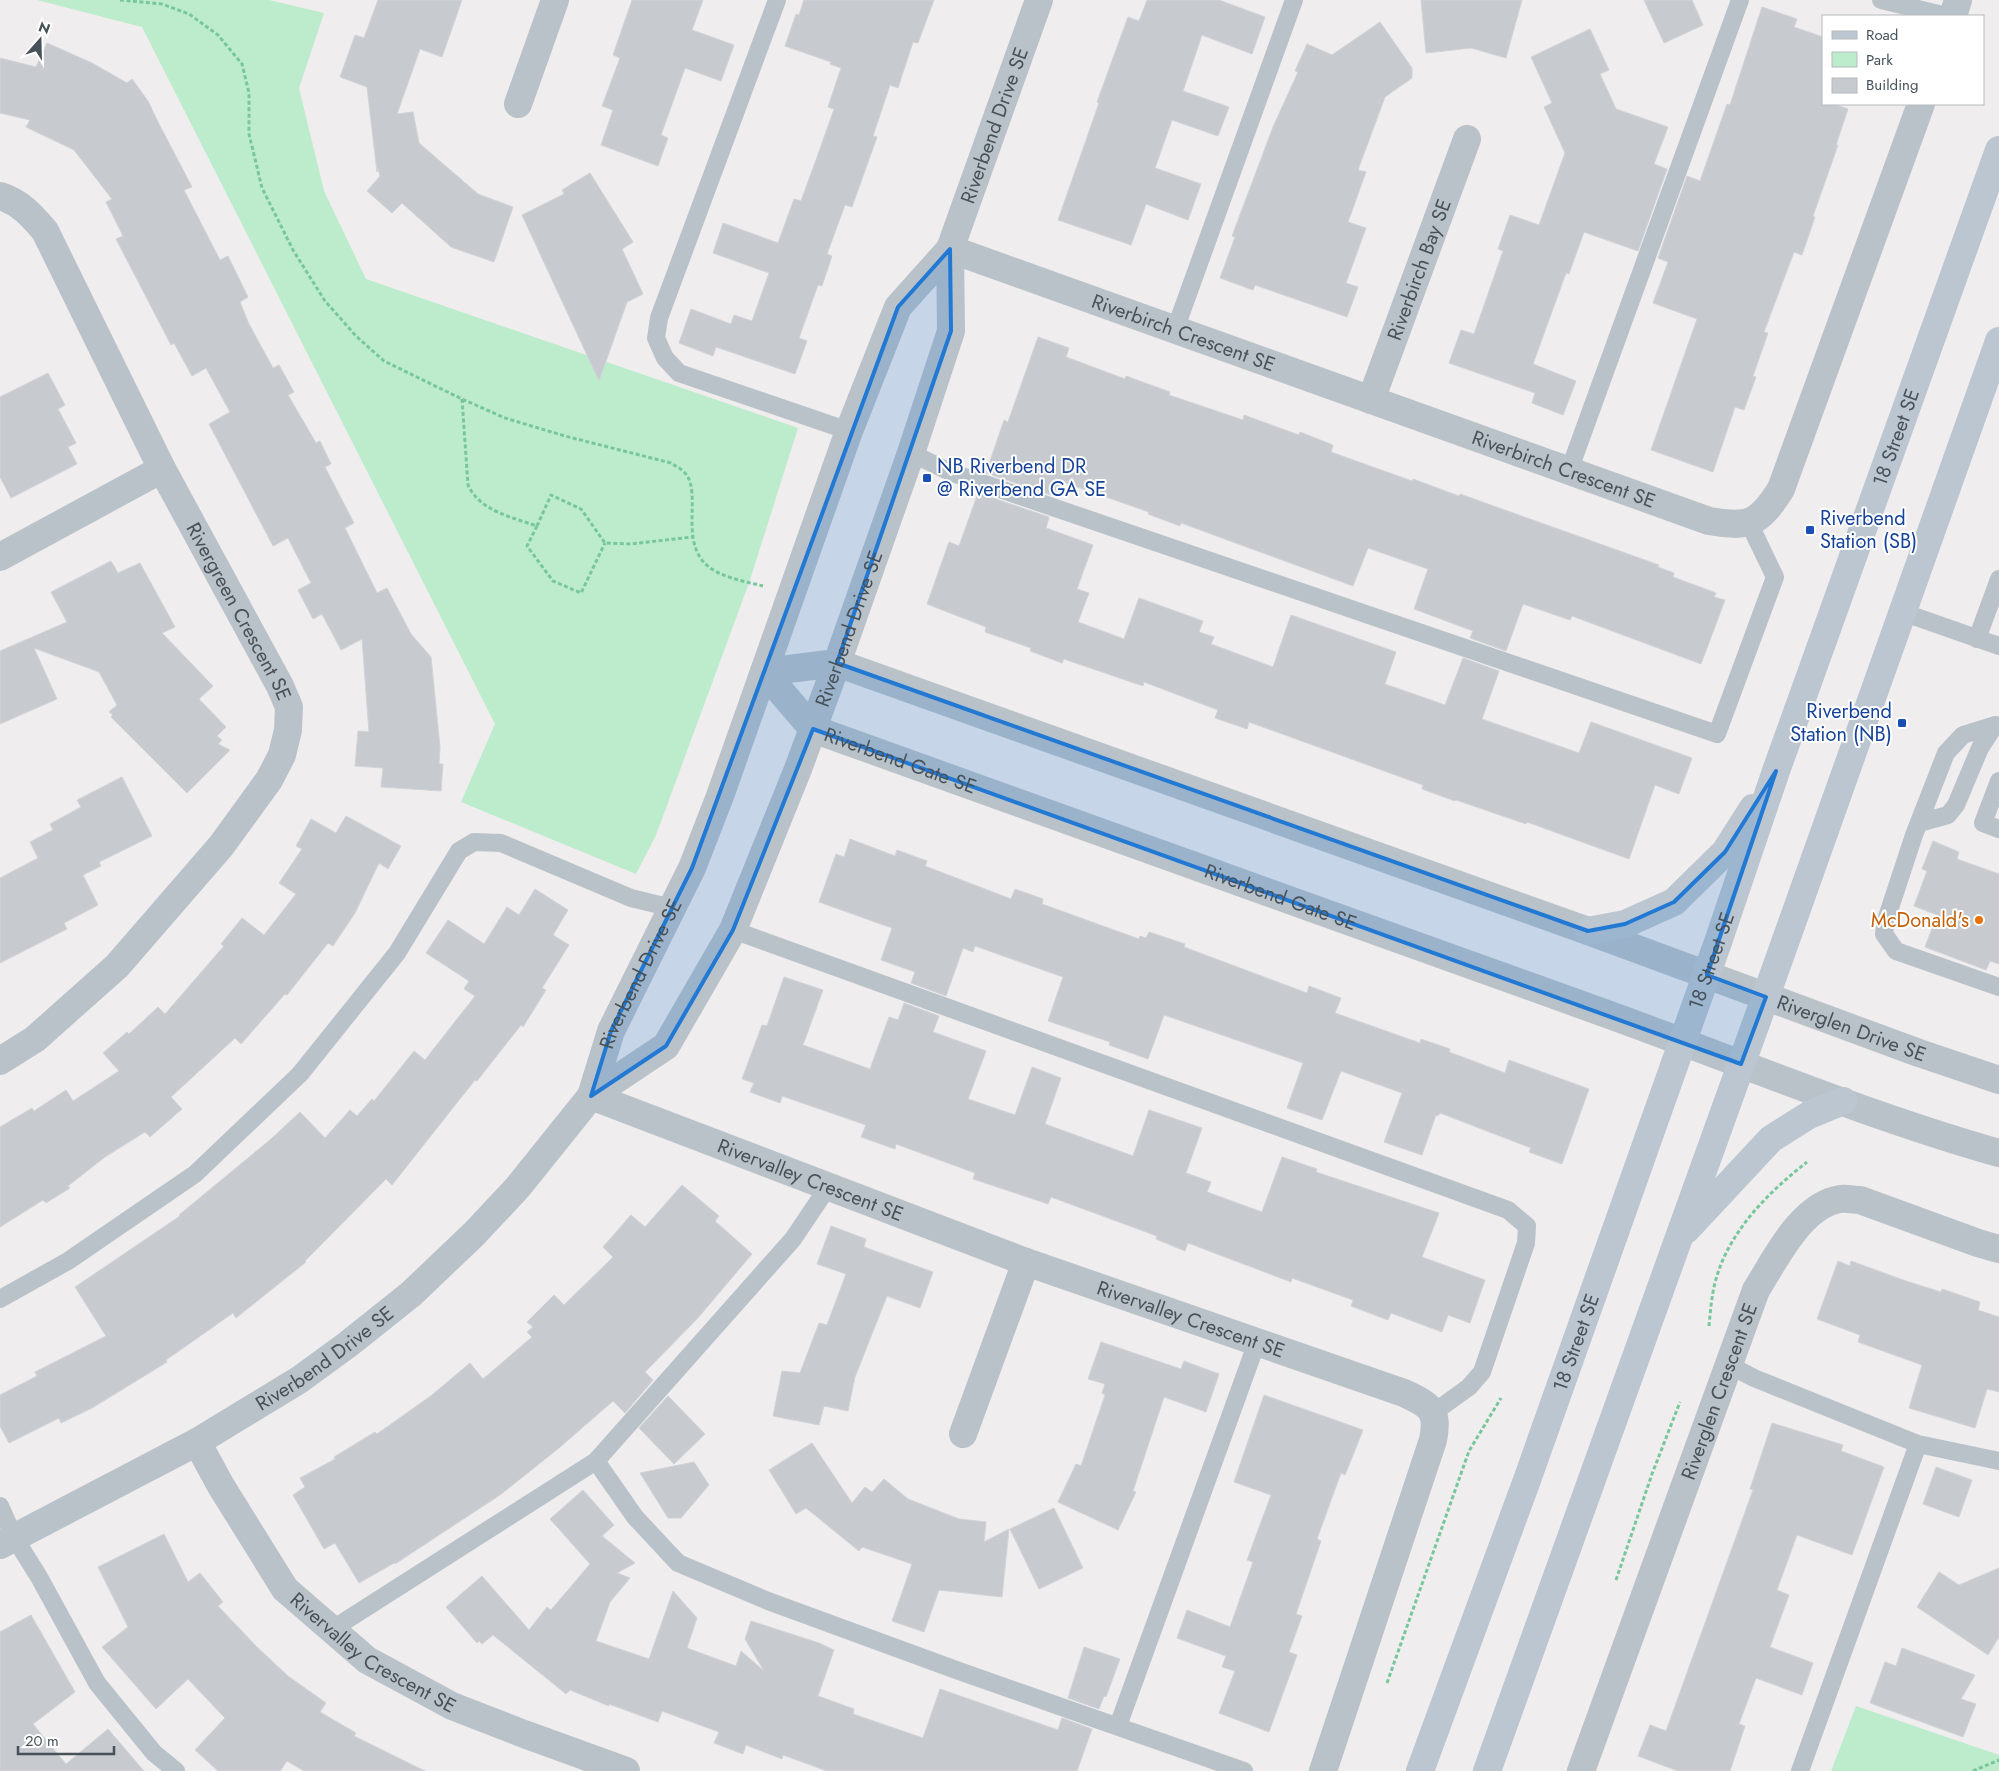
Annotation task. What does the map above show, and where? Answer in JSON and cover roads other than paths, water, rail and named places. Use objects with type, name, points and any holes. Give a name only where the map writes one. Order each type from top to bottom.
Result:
[{"type":"main road","name":"18 Street SE","points":[[1420,1771],[1528,1480],[1707,975],[1776,771],[1999,150]]},
{"type":"main road","points":[[1487,1771],[1766,997],[1999,341]]},
{"type":"main road","points":[[1588,932],[1625,924],[1674,902],[1726,852],[1776,771]]},
{"type":"main road","points":[[1678,1239],[1771,1139],[1809,1115],[1843,1101]]},
{"type":"street","points":[[518,104],[556,0]]},
{"type":"street","name":"Riverbend Drive SE","points":[[7,1541],[197,1442],[299,1380],[347,1345],[411,1294],[474,1234],[518,1187],[591,1096],[666,1046],[733,930],[813,729],[837,663],[911,453],[951,331],[950,249],[1039,0]]},
{"type":"street","points":[[1953,15],[1958,0]]},
{"type":"street","points":[[1749,523],[1769,508],[1782,490],[1921,105]]},
{"type":"street","name":"Riverbirch Bay SE","points":[[1371,400],[1467,140]]},
{"type":"street","name":"Rivergreen Crescent SE","points":[[0,196],[9,199],[29,212],[46,231],[162,470],[280,686],[289,707],[288,730],[282,755],[269,780],[221,846],[117,966],[35,1039],[0,1060]]},
{"type":"street","name":"Riverbend Drive SE","points":[[591,1096],[611,1031],[692,868],[720,796],[849,431],[898,307],[950,249]]},
{"type":"street","name":"Riverbirch Crescent SE","points":[[950,249],[1709,521],[1733,526],[1749,523]]},
{"type":"street","points":[[0,558],[162,470]]},
{"type":"street","points":[[764,672],[837,663],[1707,975]]},
{"type":"street","name":"Riverbend Gate SE","points":[[764,672],[813,729],[1741,1064]]},
{"type":"street","name":"Riverglen Drive SE","points":[[1707,975],[1919,1053],[1999,1080]]},
{"type":"street","points":[[1741,1064],[1961,1142],[1999,1153]]},
{"type":"street","name":"Rivervalley Crescent SE","points":[[591,1096],[1026,1262],[1404,1393],[1424,1402],[1432,1413]]},
{"type":"street","name":"Riverglen Crescent SE","points":[[1581,1771],[1756,1290],[1787,1240],[1804,1218],[1825,1205],[1840,1199],[1860,1200],[1999,1249]]},
{"type":"street","points":[[963,1434],[1026,1262]]},
{"type":"street","points":[[1323,1771],[1433,1440],[1437,1423],[1432,1413]]},
{"type":"street","name":"Rivervalley Crescent SE","points":[[197,1442],[285,1589],[367,1660],[452,1706],[626,1771]]},
{"type":"lane","points":[[777,0],[659,318],[656,338],[666,358],[679,372],[849,431]]},
{"type":"lane","points":[[1175,330],[1294,0]]},
{"type":"lane","points":[[1568,472],[1740,0]]},
{"type":"lane","points":[[1881,0],[1943,15]]},
{"type":"lane","points":[[911,453],[950,472],[1717,734],[1775,577],[1749,523]]},
{"type":"lane","points":[[1977,639],[1999,579]]},
{"type":"lane","points":[[1902,612],[1999,646]]},
{"type":"lane","points":[[1997,726],[1963,735],[1946,754],[1919,823],[1886,920],[1884,934],[1896,951],[1999,988]]},
{"type":"lane","points":[[1919,823],[1948,815],[1956,805],[1980,748],[1997,726]]},
{"type":"lane","points":[[1999,781],[1983,823],[1999,830]]},
{"type":"lane","points":[[0,1298],[68,1261],[195,1174],[300,1074],[397,953],[459,851],[474,842],[501,843],[631,898],[672,908]]},
{"type":"lane","points":[[733,930],[1508,1210],[1527,1226],[1526,1243],[1482,1372],[1470,1387],[1432,1413]]},
{"type":"lane","points":[[331,1630],[596,1461],[793,1239],[828,1186]]},
{"type":"lane","points":[[1118,1726],[1257,1342]]},
{"type":"lane","points":[[1729,1365],[1754,1378],[1918,1444],[1999,1461]]},
{"type":"lane","points":[[1800,1771],[1918,1444]]},
{"type":"lane","points":[[596,1461],[635,1517],[678,1563],[768,1601],[959,1671],[1244,1771]]},
{"type":"lane","points":[[0,1506],[7,1541],[39,1578],[97,1683],[154,1753],[176,1771]]},
{"type":"place","name":"NB Riverbend DR @ Riverbend GA SE","points":[[927,478]]},
{"type":"place","name":"Riverbend Station (SB)","points":[[1810,530]]},
{"type":"place","name":"Riverbend Station (NB)","points":[[1902,723]]},
{"type":"place","name":"McDonald's","points":[[1979,920]]}]
